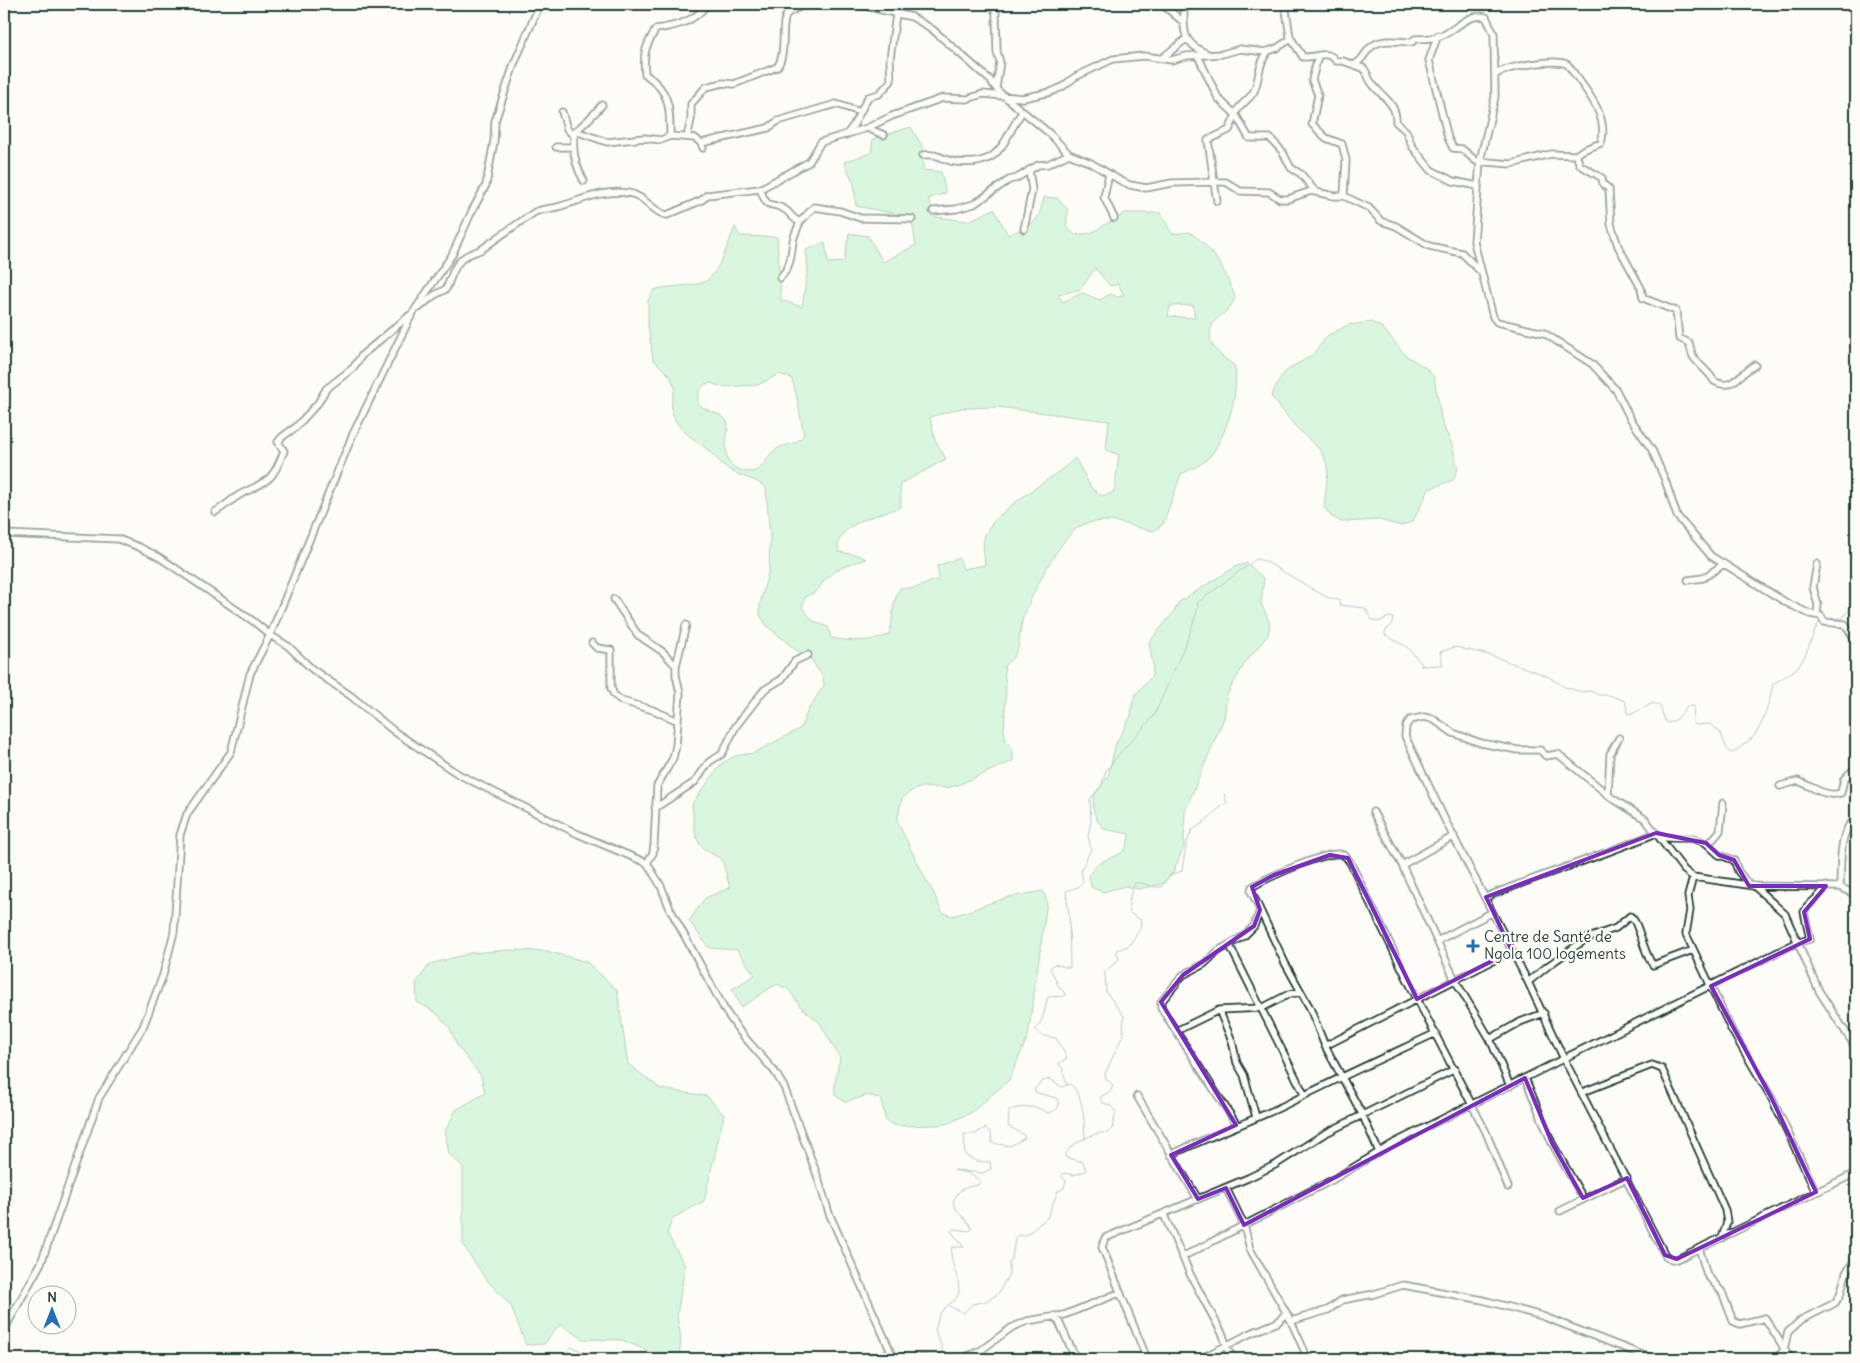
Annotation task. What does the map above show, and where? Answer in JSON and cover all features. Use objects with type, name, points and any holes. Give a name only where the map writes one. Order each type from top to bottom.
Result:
[{"type":"street","points":[[4,1330],[41,1263],[99,1098],[146,1020],[163,975],[174,932],[180,835],[187,814],[231,752],[250,674],[270,635],[353,434],[412,314],[452,255],[486,185],[494,141],[494,121],[514,64],[540,4]]},
{"type":"street","points":[[670,136],[667,98],[662,87],[645,74],[643,58],[645,47],[656,29],[687,22],[697,16],[707,4]]},
{"type":"street","points":[[687,137],[690,131],[692,104],[706,87],[734,84],[777,67],[783,54],[784,18],[788,13],[805,4]]},
{"type":"street","points":[[856,4],[912,17],[932,29],[958,50],[1005,97],[1049,133],[1070,154],[1091,162],[1130,186],[1146,188],[1172,183],[1226,182],[1240,191],[1269,192],[1280,199],[1315,191],[1334,196],[1344,196],[1369,208],[1381,221],[1396,226],[1430,246],[1462,253],[1480,271]]},
{"type":"street","points":[[991,4],[996,13],[997,52],[1000,62],[996,88]]},
{"type":"street","points":[[1162,4],[1182,21]]},
{"type":"street","points":[[1184,4],[1182,21],[1186,39],[1195,48],[1211,55]]},
{"type":"street","points":[[1285,4],[1291,39],[1303,57],[1326,54],[1333,56],[1336,61],[1354,65],[1366,71],[1370,81],[1384,94],[1396,114],[1396,122],[1406,131],[1412,146],[1425,164],[1438,175],[1478,186]]},
{"type":"street","points":[[846,135],[868,97],[880,94],[891,81],[890,59],[896,14]]},
{"type":"street","points":[[1354,65],[1360,62],[1371,46],[1380,42],[1390,40],[1412,42],[1415,39],[1438,36],[1447,33],[1451,28],[1473,17],[1486,17],[1494,34],[1495,97],[1480,161],[1474,242],[1490,309],[1497,322],[1538,330],[1551,336],[1592,364],[1616,390],[1630,418],[1656,460],[1676,516],[1711,556],[1796,608],[1819,615]]},
{"type":"street","points":[[1438,36],[1430,60],[1448,138],[1453,148],[1462,149],[1476,161],[1511,164],[1551,154],[1576,155],[1601,143],[1603,132],[1593,100],[1565,62],[1547,62],[1506,69],[1495,75]]},
{"type":"street","points":[[1162,58],[1186,39]]},
{"type":"street","points":[[1217,201],[1208,140],[1229,130],[1241,102],[1249,99],[1254,89],[1258,68],[1268,51],[1291,39]]},
{"type":"street","points":[[214,512],[240,494],[258,488],[272,477],[284,451],[278,442],[282,437],[296,427],[318,403],[326,389],[353,368],[362,355],[433,296],[446,289],[460,260],[468,254],[480,250],[506,231],[542,210],[560,207],[595,195],[622,192],[635,194],[648,201],[658,212],[667,215],[702,200],[707,195],[760,189],[809,162],[821,142],[867,128],[892,116],[943,98],[967,99],[983,94],[1023,98],[1051,92],[1062,87],[1075,77],[1113,59],[1144,56],[1172,60],[1186,56],[1211,55],[1246,49],[1268,51]]},
{"type":"street","points":[[1198,56],[1218,98],[1236,114],[1249,138],[1270,138],[1282,151],[1291,168],[1301,174],[1315,191]]},
{"type":"street","points":[[1318,56],[1312,80],[1318,95],[1312,124],[1326,138],[1342,144],[1346,160],[1344,196]]},
{"type":"street","points":[[562,112],[567,129],[574,134],[607,142],[644,138],[661,140],[670,136],[687,137],[702,146],[768,128],[778,121],[836,104],[860,112]]},
{"type":"street","points":[[584,181],[578,170],[573,147],[574,134],[582,128],[587,118],[602,105]]},
{"type":"street","points":[[923,156],[937,155],[956,162],[977,164],[986,160],[1000,150],[1022,112]]},
{"type":"street","points":[[867,128],[884,135]]},
{"type":"street","points":[[556,148],[573,147]]},
{"type":"street","points":[[933,211],[956,209],[974,204],[995,191],[1000,185],[1029,170],[1070,154]]},
{"type":"street","points":[[1576,155],[1580,165],[1602,178],[1603,184],[1609,189],[1611,194],[1611,224],[1618,246],[1622,250],[1641,288],[1643,298],[1676,311],[1680,338],[1689,343],[1693,358],[1700,368],[1712,375],[1714,381],[1722,386],[1730,385],[1743,371],[1755,365]]},
{"type":"street","points":[[1024,229],[1032,190],[1029,170]]},
{"type":"street","points":[[1109,174],[1104,197],[1114,218]]},
{"type":"street","points":[[760,189],[770,206],[784,209],[793,219],[800,222]]},
{"type":"street","points":[[780,278],[789,268],[793,255],[793,239],[800,222],[814,207],[860,218],[912,219]]},
{"type":"street","points":[[4,534],[118,539],[159,557],[288,646],[312,669],[369,710],[395,732],[458,774],[578,834],[647,863],[661,886],[674,918],[726,1012],[782,1082],[812,1159],[829,1213],[892,1355],[875,1358],[856,1358]]},
{"type":"street","points":[[1688,580],[1703,578],[1724,564]]},
{"type":"street","points":[[1817,564],[1813,587],[1819,615],[1824,622],[1845,624],[1856,641]]},
{"type":"street","points":[[614,599],[638,635],[663,652],[676,666]]},
{"type":"street","points":[[647,863],[653,854],[657,786],[673,758],[676,746],[680,693],[676,666],[686,625]]},
{"type":"street","points":[[592,643],[597,648],[611,650],[611,688],[614,695],[622,701],[653,710],[678,722]]},
{"type":"street","points":[[656,808],[695,782],[709,762],[722,754],[736,726],[764,690],[782,678],[791,664],[808,655]]},
{"type":"street","points":[[1856,895],[1840,887],[1752,886],[1693,877],[1684,870],[1638,813],[1608,795],[1558,754],[1546,756],[1540,750],[1518,750],[1481,743],[1453,733],[1433,719],[1424,717],[1410,720],[1406,726],[1405,736],[1544,1013],[1564,1059],[1665,1255],[1672,1260],[1677,1259],[1856,1173]]},
{"type":"street","points":[[1608,795],[1610,754],[1619,738]]},
{"type":"street","points":[[1780,786],[1798,781],[1834,795],[1841,792],[1844,779],[1856,767]]},
{"type":"street","points":[[1708,845],[1720,831],[1722,803]]},
{"type":"street","points":[[1372,812],[1402,864],[1455,980],[1490,1039],[1510,1086]]},
{"type":"street","points":[[1840,887],[1842,840],[1849,824],[1856,820]]},
{"type":"street","points":[[1486,897],[1610,853],[1656,833],[1667,838],[1692,838],[1708,845],[1719,855],[1734,860],[1742,879],[1785,914],[1796,943],[1819,991],[1856,1048]]},
{"type":"street","points":[[1402,864],[1454,836]]},
{"type":"street","points":[[1379,1152],[1362,1114],[1325,1046],[1252,891],[1252,887],[1258,882],[1330,855],[1341,854],[1348,858],[1417,999],[1472,1104],[1498,1158],[1508,1187]]},
{"type":"street","points":[[1693,877],[1688,896],[1690,910],[1686,934],[1730,1029],[1771,1097],[1816,1192]]},
{"type":"street","points":[[1184,1256],[1334,1179],[1379,1152],[1472,1104],[1796,943],[1810,939],[1804,912],[1809,902],[1825,890],[1826,886]]},
{"type":"street","points":[[1237,1125],[1161,1008],[1164,997],[1183,975],[1204,964],[1218,951],[1230,946],[1254,926],[1260,910]]},
{"type":"street","points":[[1437,941],[1492,912]]},
{"type":"street","points":[[1528,982],[1549,964],[1586,939],[1616,928],[1630,916],[1634,919],[1643,948],[1653,965],[1693,950]]},
{"type":"street","points":[[1230,946],[1304,1094]]},
{"type":"street","points":[[1325,1046],[1512,951]]},
{"type":"street","points":[[1176,1031],[1219,1010],[1262,1008],[1290,994],[1301,992]]},
{"type":"street","points":[[1219,1010],[1244,1075],[1256,1117]]},
{"type":"street","points":[[1490,1039],[1520,1022],[1544,1013]]},
{"type":"street","points":[[1171,1155],[1304,1094],[1326,1086],[1436,1033]]},
{"type":"street","points":[[1582,1092],[1652,1065],[1662,1069],[1725,1210],[1727,1222],[1722,1238]]},
{"type":"street","points":[[1146,1359],[1102,1247],[1102,1242],[1105,1238],[1164,1215],[1274,1165],[1324,1134],[1454,1069]]},
{"type":"street","points":[[1524,1078],[1552,1143],[1583,1198]]},
{"type":"street","points":[[1137,1096],[1198,1199]]},
{"type":"street","points":[[1560,1211],[1627,1178]]},
{"type":"street","points":[[1226,1188],[1244,1225],[1250,1249],[1285,1314],[1291,1321],[1308,1359]]},
{"type":"street","points":[[1164,1215],[1184,1256],[1191,1276],[1223,1335],[1226,1346],[1235,1359]]},
{"type":"street","points":[[1699,1248],[1707,1275],[1722,1292],[1733,1321],[1740,1324],[1765,1318],[1791,1359]]},
{"type":"street","points":[[1777,1359],[1784,1349],[1788,1332],[1802,1320],[1835,1303],[1840,1295],[1846,1273],[1856,1258]]},
{"type":"street","points":[[1291,1321],[1328,1310],[1342,1300],[1374,1294],[1403,1285],[1484,1300],[1542,1316],[1654,1359]]},
{"type":"street","points":[[961,1359],[980,1351],[1026,1320],[1054,1316],[1119,1293]]},
{"type":"street","points":[[1200,1359],[1278,1322],[1285,1314]]},
{"type":"street","points":[[1054,1316],[1059,1322],[1076,1359]]},
{"type":"street","points":[[907,1359],[925,1359]]},
{"type":"highlighted area","points":[[1656,833],[1706,843],[1719,855],[1734,860],[1749,886],[1826,886],[1804,912],[1810,939],[1711,986],[1771,1097],[1816,1192],[1677,1259],[1665,1255],[1627,1178],[1583,1198],[1552,1143],[1525,1078],[1244,1225],[1226,1188],[1198,1199],[1171,1155],[1236,1125],[1161,1002],[1183,975],[1254,926],[1260,910],[1252,887],[1274,875],[1330,855],[1348,858],[1417,999],[1512,951],[1486,897]]},
{"type":"green space","points":[[911,127],[922,146],[923,170],[941,172],[946,193],[928,199],[936,217],[968,221],[994,209],[1008,235],[1034,222],[1040,213],[1044,197],[1057,198],[1068,210],[1066,227],[1075,235],[1091,233],[1125,213],[1161,213],[1172,234],[1189,232],[1212,252],[1223,269],[1235,297],[1227,311],[1215,320],[1210,331],[1214,348],[1234,365],[1236,375],[1231,412],[1216,448],[1204,462],[1181,474],[1163,524],[1154,531],[1112,521],[1097,521],[1082,525],[1074,531],[1055,554],[1038,584],[1025,612],[1017,651],[1004,666],[1006,689],[1004,730],[1006,741],[1013,749],[1013,761],[958,785],[946,788],[922,787],[911,791],[902,799],[897,821],[943,913],[953,916],[1009,897],[1043,891],[1047,902],[1028,1036],[1009,1080],[972,1112],[949,1123],[938,1125],[897,1126],[886,1122],[881,1099],[869,1095],[845,1102],[835,1095],[835,1082],[840,1058],[820,1023],[802,1008],[788,989],[777,984],[741,1007],[732,989],[755,975],[737,950],[709,948],[689,921],[705,898],[730,888],[722,859],[705,849],[697,838],[692,804],[721,764],[735,756],[754,753],[801,728],[808,710],[824,685],[823,677],[808,655],[796,650],[767,626],[760,615],[760,604],[769,569],[770,537],[766,488],[735,473],[721,463],[678,425],[672,410],[675,388],[670,376],[653,359],[648,325],[648,300],[654,290],[704,282],[714,273],[718,266],[735,227],[740,236],[777,237],[781,300],[802,307],[808,268],[806,250],[825,242],[828,263],[844,262],[849,233],[868,236],[883,262],[916,245],[911,217],[856,206],[854,184],[844,162],[871,153],[873,139]],"holes":[[[1095,268],[1110,286],[1118,284],[1124,295],[1118,297],[1110,294],[1100,300],[1082,293],[1063,302],[1058,295],[1081,289]],[[1193,305],[1195,318],[1168,316],[1170,306]],[[779,374],[791,378],[797,397],[804,434],[798,441],[775,450],[760,468],[753,472],[747,472],[734,467],[730,463],[726,451],[728,423],[722,416],[698,404],[698,393],[705,384],[711,383],[722,387],[758,385]],[[998,407],[1109,421],[1106,450],[1119,455],[1114,492],[1102,496],[1092,489],[1075,458],[1015,502],[994,521],[984,539],[985,565],[963,569],[959,558],[937,566],[939,579],[915,588],[900,588],[895,599],[889,635],[860,641],[831,638],[828,627],[813,621],[802,607],[806,596],[816,592],[825,579],[837,570],[866,559],[857,555],[839,552],[839,542],[843,534],[850,527],[860,522],[901,507],[900,484],[946,459],[935,440],[930,417],[961,408]]]},
{"type":"green space","points":[[1371,322],[1383,328],[1405,355],[1426,368],[1434,377],[1442,423],[1452,445],[1458,469],[1453,480],[1429,489],[1413,521],[1401,526],[1379,520],[1341,522],[1331,516],[1324,507],[1328,472],[1326,461],[1320,450],[1295,426],[1271,396],[1282,375],[1313,355],[1327,336],[1348,325]]},
{"type":"green space","points":[[1247,563],[1264,579],[1261,603],[1270,624],[1268,635],[1245,663],[1227,694],[1224,718],[1185,811],[1184,846],[1172,875],[1161,884],[1138,889],[1125,886],[1103,892],[1091,887],[1089,875],[1094,868],[1098,864],[1120,854],[1128,842],[1129,834],[1104,829],[1097,820],[1093,809],[1094,796],[1108,776],[1116,743],[1131,716],[1132,704],[1136,694],[1152,676],[1153,665],[1149,642],[1173,613],[1179,602],[1235,567]]},
{"type":"green space","points":[[508,950],[547,951],[587,962],[617,990],[628,1064],[661,1089],[707,1096],[724,1115],[704,1201],[673,1218],[667,1233],[685,1266],[677,1316],[681,1338],[679,1359],[667,1359],[622,1340],[583,1339],[560,1324],[544,1344],[526,1345],[511,1306],[485,1278],[463,1245],[463,1167],[449,1154],[445,1131],[456,1110],[485,1093],[481,1076],[458,1047],[450,1028],[435,1012],[417,1002],[416,983],[430,964],[471,953]]},
{"type":"waterway","points":[[895,1357],[941,1354],[942,1348],[935,1330],[942,1311],[955,1300],[959,1290],[951,1258],[952,1247],[964,1247],[951,1231],[953,1229],[970,1231],[972,1229],[953,1202],[959,1191],[978,1185],[980,1180],[968,1173],[954,1170],[983,1173],[991,1169],[990,1162],[976,1161],[965,1155],[964,1134],[975,1134],[985,1128],[991,1133],[992,1143],[1010,1146],[1025,1138],[1024,1135],[1008,1126],[1009,1110],[1029,1107],[1038,1108],[1047,1113],[1054,1111],[1059,1103],[1056,1098],[1035,1092],[1035,1088],[1043,1081],[1050,1079],[1062,1087],[1067,1085],[1062,1067],[1058,1064],[1067,1058],[1056,1038],[1043,1036],[1035,1030],[1042,1020],[1048,997],[1065,996],[1050,968],[1054,964],[1070,968],[1069,916],[1066,891],[1078,887],[1083,881],[1081,870],[1091,849],[1088,835],[1091,822],[1090,799],[1101,786],[1106,771],[1154,716],[1190,633],[1198,608],[1197,603],[1256,559],[1265,561],[1326,597],[1339,600],[1340,605],[1365,608],[1371,619],[1378,622],[1389,617],[1393,618],[1391,626],[1385,631],[1385,635],[1407,647],[1423,665],[1420,666],[1443,665],[1440,652],[1455,647],[1490,655],[1547,676],[1565,687],[1581,692],[1591,691],[1598,695],[1609,695],[1625,701],[1628,713],[1632,714],[1653,703],[1660,706],[1665,721],[1668,723],[1677,719],[1688,706],[1694,706],[1693,723],[1696,725],[1710,724],[1720,732],[1728,751],[1733,753],[1751,739],[1759,728],[1773,684],[1798,667],[1820,621]]},
{"type":"waterway","points":[[1824,619],[1843,618],[1856,600]]},
{"type":"waterway","points":[[949,1306],[964,1313],[972,1304],[984,1302],[998,1294],[1009,1274],[1009,1262],[1012,1259],[1015,1238],[1018,1235],[1025,1236],[1047,1218],[1058,1191],[1064,1188],[1066,1181],[1062,1177],[1063,1173],[1074,1175],[1086,1171],[1083,1162],[1065,1157],[1067,1152],[1083,1139],[1096,1134],[1107,1133],[1112,1129],[1116,1112],[1110,1105],[1103,1103],[1100,1097],[1111,1091],[1113,1085],[1106,1079],[1105,1074],[1123,1035],[1124,1016],[1106,992],[1105,972],[1119,959],[1116,950],[1129,946],[1140,928],[1141,920],[1130,913],[1129,909],[1132,890],[1135,883],[1161,887],[1170,875],[1182,871],[1186,845],[1192,830],[1227,803],[1224,794]]},
{"type":"waterway","points":[[1067,1085],[1070,1084],[1079,1095],[1084,1118],[1085,1140]]},
{"type":"waterway","points":[[558,1359],[572,1347],[593,1356],[622,1359]]},
{"type":"place","name":"Centre de Santé de Ngola 100 logements","points":[[1473,946]]}]
